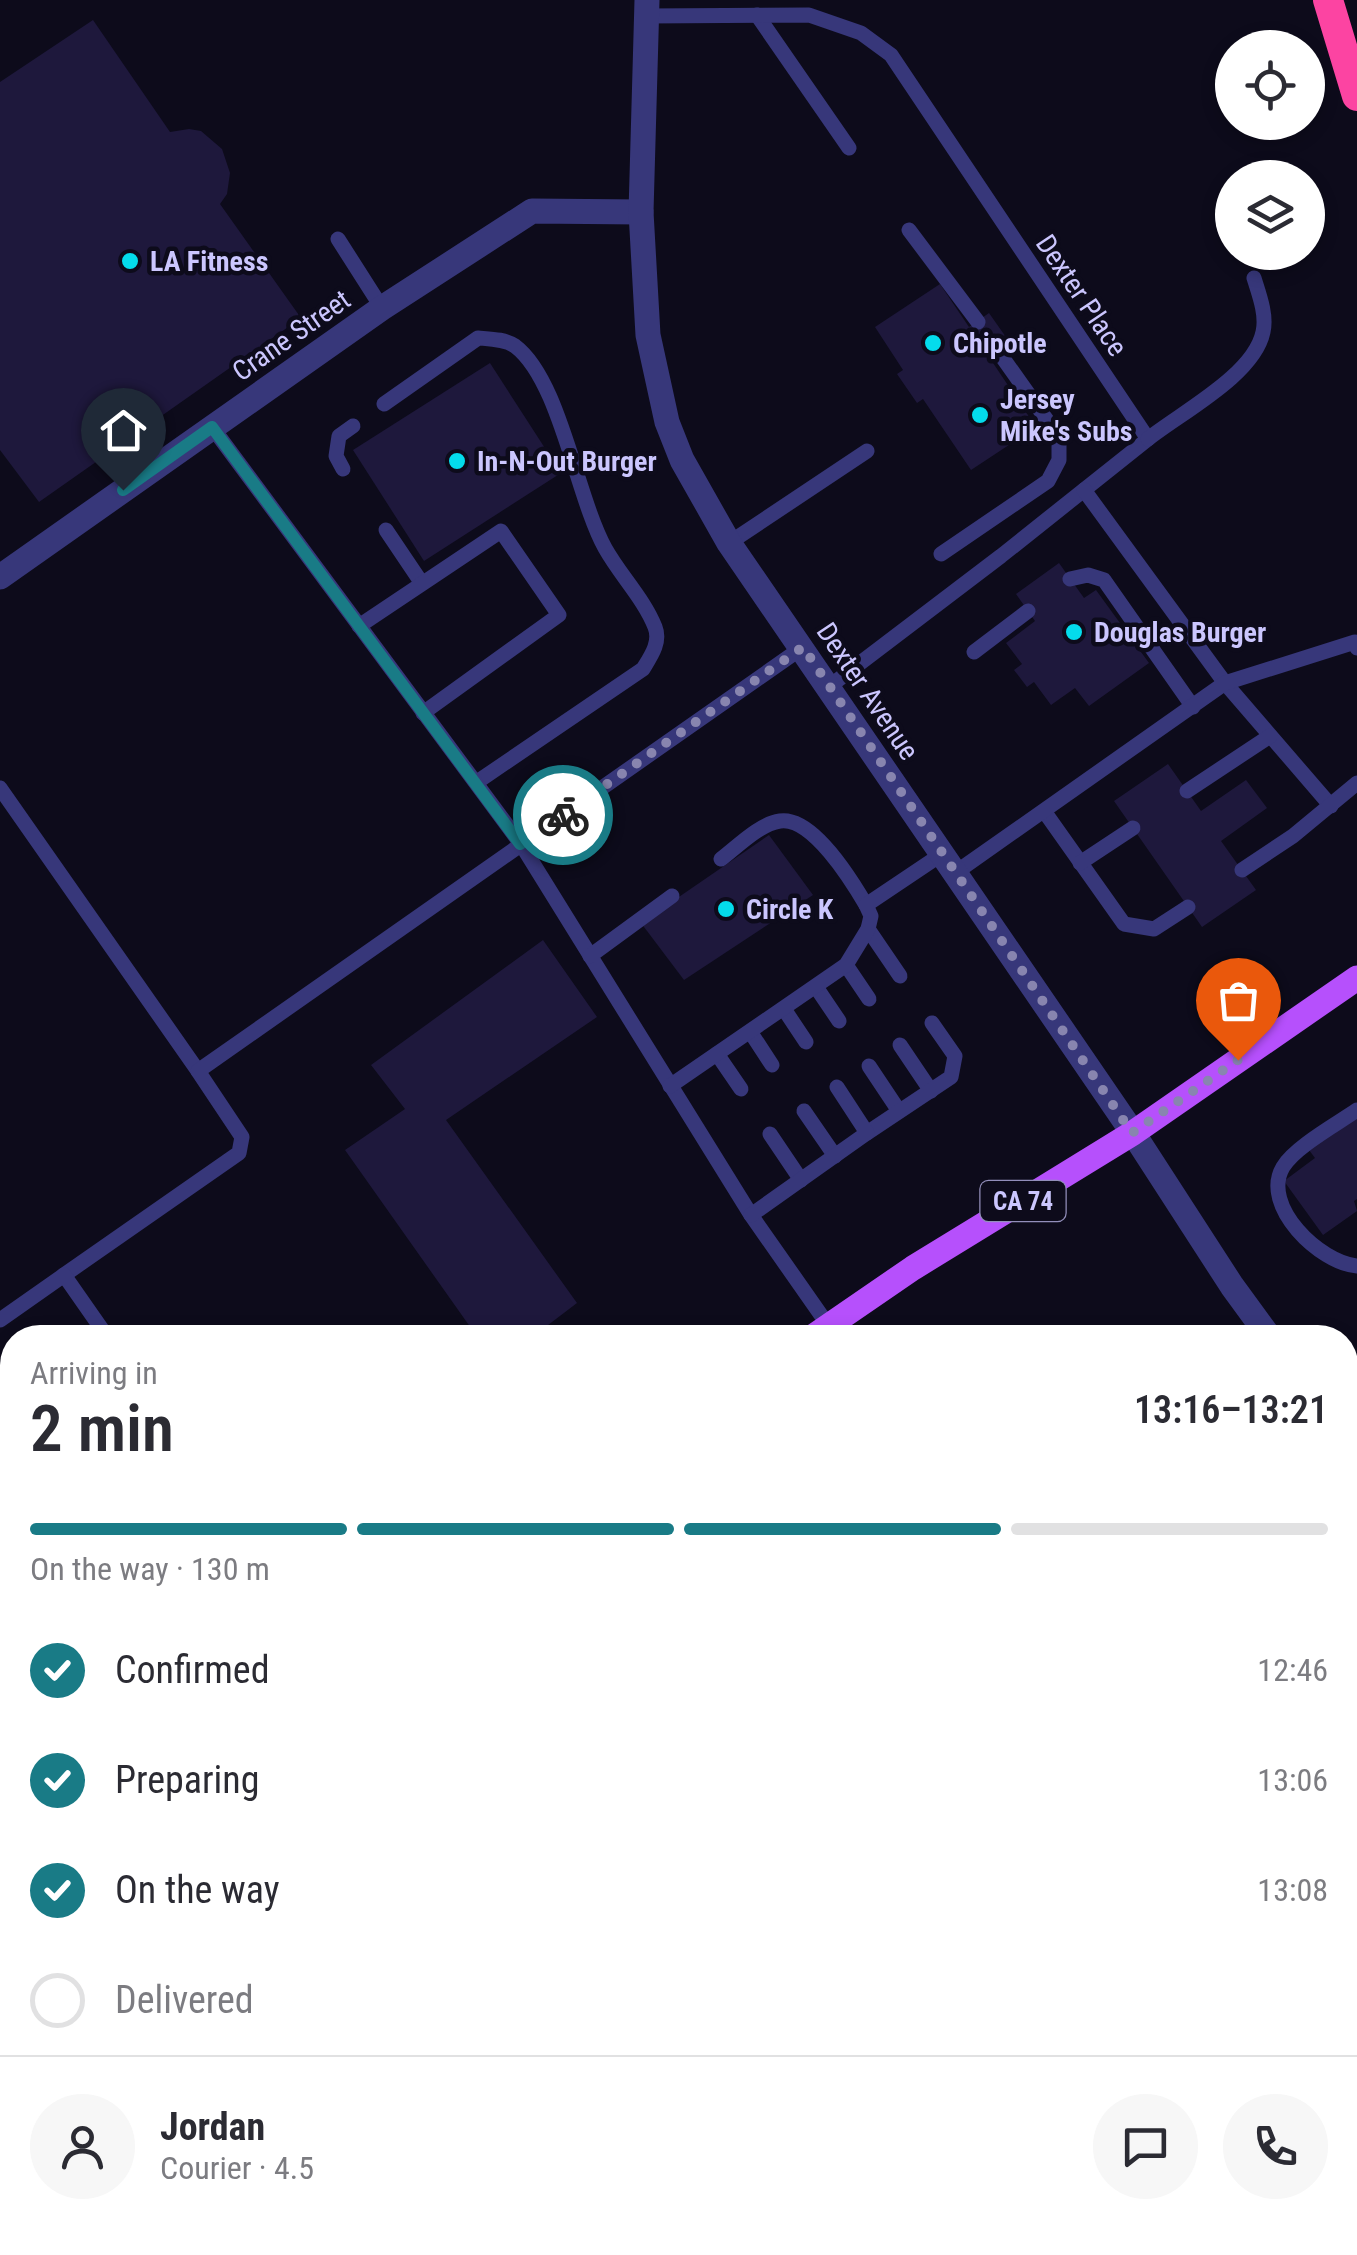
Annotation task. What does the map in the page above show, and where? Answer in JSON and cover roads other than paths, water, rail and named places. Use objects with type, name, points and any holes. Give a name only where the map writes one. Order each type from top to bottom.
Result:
[{"type":"highway","points":[[1328,0],[1357,96]]},
{"type":"main road","name":"CA 74","points":[[829,1325],[913,1268],[1132,1133],[1357,978]]},
{"type":"street","name":"Dexter Avenue","points":[[647,8],[641,212],[648,335],[668,422],[682,460],[729,543],[830,686],[1258,1325]]},
{"type":"street","name":"Crane Street","points":[[0,577],[382,308],[532,211],[641,212]]},
{"type":"lane","name":"Dexter Place","points":[[647,8],[758,15],[812,8],[861,33],[891,55],[1148,438]]},
{"type":"lane","points":[[758,15],[848,148]]},
{"type":"lane","points":[[909,230],[978,322]]},
{"type":"lane","points":[[338,239],[382,308]]},
{"type":"lane","points":[[830,686],[1240,371],[1256,352],[1264,330],[1254,278]]},
{"type":"lane","points":[[384,404],[478,338],[514,345],[548,387],[598,534],[656,629],[655,649],[643,669],[477,782]]},
{"type":"lane","points":[[940,554],[1048,481],[1059,460],[1059,444],[1049,423],[1000,354]]},
{"type":"lane","points":[[344,469],[336,456],[339,436],[353,426]]},
{"type":"lane","points":[[212,427],[520,844],[815,1325]]},
{"type":"lane","points":[[729,543],[867,451]]},
{"type":"lane","points":[[1084,490],[1225,683],[1330,806]]},
{"type":"lane","points":[[386,530],[421,582]]},
{"type":"lane","points":[[358,626],[501,531],[559,615],[423,712]]},
{"type":"lane","points":[[1070,579],[1088,574],[1104,580],[1193,706]]},
{"type":"lane","points":[[974,652],[1028,611]]},
{"type":"lane","points":[[866,905],[1044,811],[1225,683],[1355,642],[1357,648]]},
{"type":"lane","points":[[198,1071],[803,647]]},
{"type":"lane","points":[[1187,791],[1270,736]]},
{"type":"lane","points":[[1242,870],[1293,836],[1357,784]]},
{"type":"lane","points":[[0,788],[242,1137],[239,1154],[0,1320]]},
{"type":"lane","points":[[1044,811],[1124,924],[1154,929],[1188,907]]},
{"type":"lane","points":[[670,1086],[846,965],[871,916],[846,873],[806,828],[792,822],[780,821],[764,827],[721,860]]},
{"type":"lane","points":[[1080,863],[1133,828]]},
{"type":"lane","points":[[590,956],[672,896]]},
{"type":"lane","points":[[868,928],[900,976]]},
{"type":"lane","points":[[846,965],[868,999]]},
{"type":"lane","points":[[816,987],[840,1020]]},
{"type":"lane","points":[[784,1009],[806,1042]]},
{"type":"lane","points":[[751,1215],[951,1077],[955,1056],[932,1023]]},
{"type":"lane","points":[[751,1033],[772,1066]]},
{"type":"lane","points":[[900,1045],[930,1090]]},
{"type":"lane","points":[[716,1054],[741,1089]]},
{"type":"lane","points":[[868,1066],[899,1111]]},
{"type":"lane","points":[[838,1087],[868,1133]]},
{"type":"lane","points":[[1357,1110],[1288,1159],[1277,1186],[1288,1215],[1318,1252],[1345,1265],[1357,1266]]},
{"type":"lane","points":[[804,1111],[835,1156]]},
{"type":"lane","points":[[770,1134],[801,1180]]},
{"type":"lane","points":[[64,1276],[99,1325]]},
{"type":"place","name":"LA Fitness","points":[[130,261]]},
{"type":"place","name":"Chipotle","points":[[933,343]]},
{"type":"place","name":"Jersey Mike's Subs","points":[[980,415]]},
{"type":"place","name":"In-N-Out Burger","points":[[457,461]]},
{"type":"place","name":"Douglas Burger","points":[[1074,632]]},
{"type":"place","name":"Circle K","points":[[726,909]]}]
